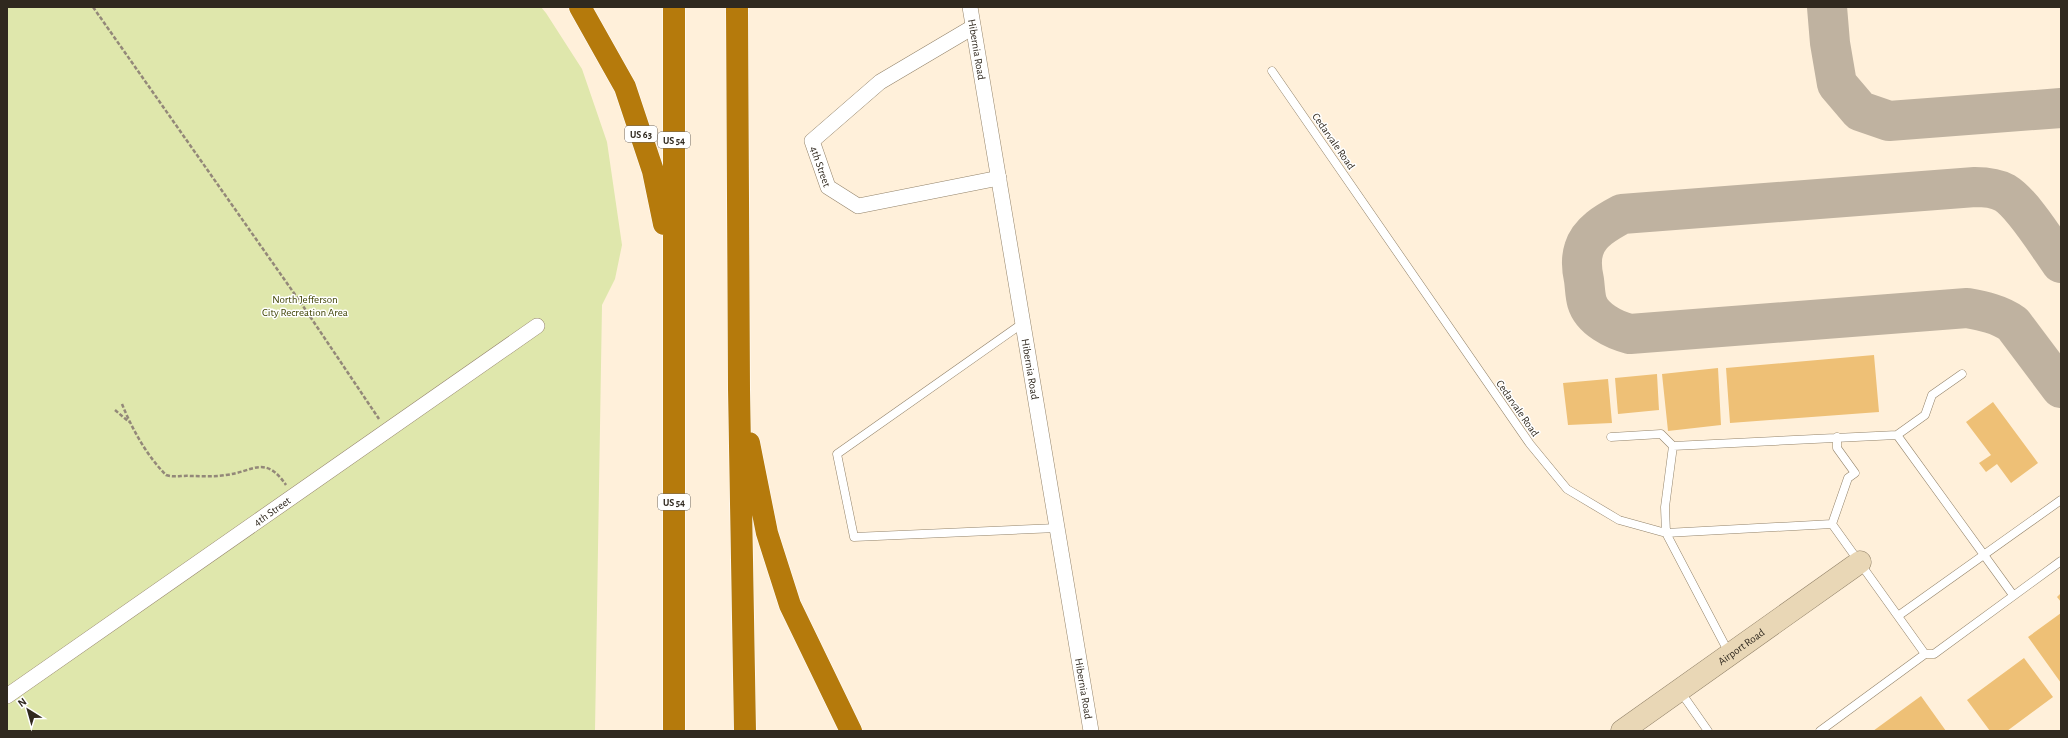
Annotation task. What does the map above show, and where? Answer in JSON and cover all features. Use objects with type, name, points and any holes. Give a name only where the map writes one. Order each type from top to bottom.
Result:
[{"type":"highway","name":"US 63","points":[[580,7],[625,87],[653,171],[673,272]]},
{"type":"highway","name":"US 54","points":[[674,7],[674,731]]},
{"type":"highway","points":[[737,7],[738,389],[745,731]]},
{"type":"highway","points":[[738,389],[768,533],[790,606],[851,731]]},
{"type":"street","name":"Hibernia Road","points":[[970,7],[1090,731]]},
{"type":"street","name":"4th Street","points":[[973,27],[880,82],[812,141],[828,187],[858,206],[999,178]]},
{"type":"street","name":"4th Street","points":[[7,696],[537,326]]},
{"type":"street","name":"Airport Road","points":[[1622,731],[1860,562]]},
{"type":"lane","name":"Cedarvale Road","points":[[1272,71],[1530,444],[1567,489],[1620,520],[1666,533],[1832,524]]},
{"type":"lane","points":[[1023,323],[837,454],[854,537],[1057,528]]},
{"type":"lane","points":[[1611,437],[1661,434],[1673,446],[1897,435],[1925,415],[1932,395],[1962,374]]},
{"type":"lane","points":[[1897,435],[2013,595]]},
{"type":"lane","points":[[1838,437],[1837,448],[1855,473],[1848,478],[1832,524],[1925,654]]},
{"type":"lane","points":[[1673,446],[1665,507],[1666,533],[1730,655]]},
{"type":"lane","points":[[1898,616],[2061,500]]},
{"type":"lane","points":[[1820,731],[1925,654],[1934,654],[2061,561]]},
{"type":"lane","points":[[1680,690],[1708,731]]},
{"type":"path","points":[[93,7],[303,306],[388,431]]},
{"type":"path","points":[[122,404],[130,422],[166,476],[173,478],[189,475],[227,475],[257,466],[266,467],[280,476],[294,497]]},
{"type":"path","points":[[115,410],[130,422]]},
{"type":"green space","name":"North Jefferson City Recreation Area","points":[[7,7],[541,7],[546,13],[582,69],[607,142],[622,245],[615,279],[602,305],[595,731],[7,731]]},
{"type":"building","points":[[1874,355],[1879,412],[1730,423],[1726,368]]},
{"type":"building","points":[[1718,368],[1721,425],[1668,431],[1662,374]]},
{"type":"building","points":[[1657,374],[1659,410],[1618,414],[1615,378]]},
{"type":"building","points":[[1608,379],[1612,423],[1568,425],[1563,383]]},
{"type":"building","points":[[1993,402],[2038,463],[2011,483],[1997,464],[1986,472],[1979,463],[1991,455],[1966,422]]},
{"type":"building","points":[[2061,593],[2061,602],[2057,597]]},
{"type":"building","points":[[2061,613],[2061,683],[2028,637]]},
{"type":"building","points":[[2024,658],[2053,697],[2007,731],[1990,731],[1967,700]]},
{"type":"building","points":[[1921,696],[1946,731],[1873,731]]},
{"type":"taxiway","points":[[1827,7],[1830,43],[1837,84],[1860,111],[1889,121],[2061,108]]},
{"type":"taxiway","points":[[2061,263],[2027,215],[2012,198],[1998,190],[1975,187],[1622,214],[1599,228],[1590,237],[1586,243],[1582,256],[1586,297],[1590,308],[1604,323],[1617,330],[1630,334],[1967,308],[1997,315],[2013,324],[2061,388]]}]
